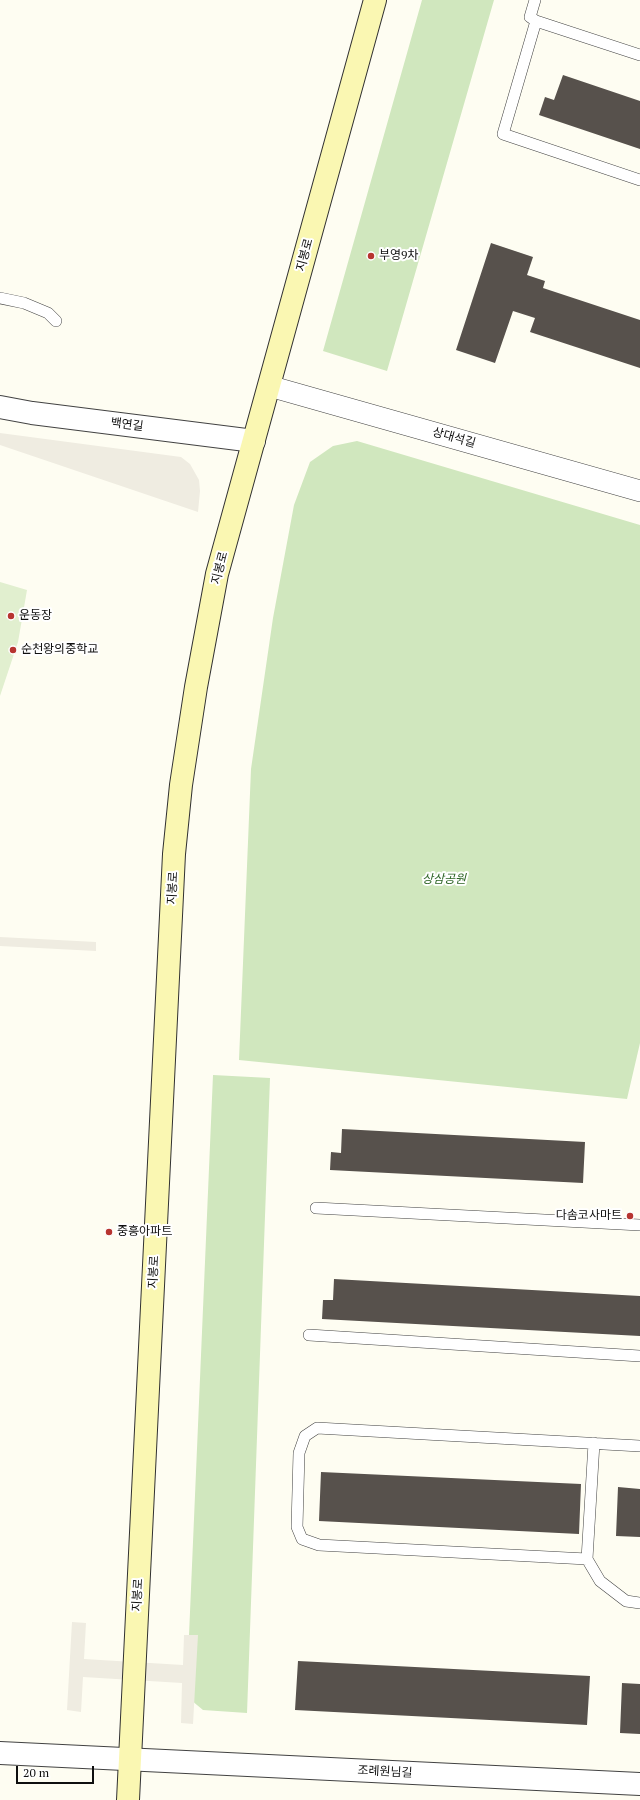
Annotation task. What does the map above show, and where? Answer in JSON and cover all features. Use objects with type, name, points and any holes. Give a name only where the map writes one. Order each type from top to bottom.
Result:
[{"type":"main road","name":"지봉로","points":[[128,1800],[176,839],[181,785],[196,687],[216,582],[375,0]]},
{"type":"street","name":"상대석길","points":[[269,386],[640,490]]},
{"type":"street","name":"백연길","points":[[0,407],[24,412],[254,441]]},
{"type":"street","points":[[0,1753],[130,1760]]},
{"type":"street","name":"조례원님길","points":[[130,1760],[640,1784]]},
{"type":"lane","points":[[536,0],[530,17],[536,21],[640,55]]},
{"type":"lane","points":[[536,21],[503,134],[640,180]]},
{"type":"lane","points":[[0,298],[24,303],[48,313],[56,321]]},
{"type":"lane","points":[[316,1208],[640,1225]]},
{"type":"lane","points":[[309,1335],[640,1356]]},
{"type":"lane","points":[[587,1559],[319,1545],[302,1539],[297,1527],[299,1453],[305,1436],[317,1428],[640,1446]]},
{"type":"lane","points":[[594,1443],[587,1559],[600,1581],[626,1601],[640,1603]]},
{"type":"green space","points":[[422,0],[494,0],[387,371],[323,351]]},
{"type":"green space","name":"상삼공원","points":[[357,441],[640,525],[640,1043],[627,1099],[239,1060],[251,769],[273,618],[294,505],[310,462],[333,446]]},
{"type":"green space","name":"운동장","points":[[0,582],[27,590],[18,642],[0,696]]},
{"type":"green space","points":[[213,1075],[270,1078],[247,1713],[203,1710],[191,1700],[187,1682]]},
{"type":"shaded area","points":[[0,433],[181,457],[190,464],[199,480],[200,491],[198,512],[0,445]]},
{"type":"shaded area","points":[[0,937],[96,942],[96,951],[0,946]]},
{"type":"shaded area","points":[[72,1622],[86,1623],[84,1659],[183,1665],[184,1635],[198,1635],[193,1724],[181,1723],[182,1683],[83,1677],[81,1712],[67,1710]]},
{"type":"building","points":[[563,75],[640,101],[640,149],[539,115],[545,97],[554,100]]},
{"type":"building","points":[[491,243],[533,257],[527,275],[545,281],[543,288],[640,320],[640,368],[530,332],[535,318],[513,311],[495,363],[456,350]]},
{"type":"building","points":[[342,1129],[585,1142],[583,1183],[330,1170],[331,1152],[341,1153]]},
{"type":"building","points":[[334,1279],[640,1296],[640,1336],[322,1319],[323,1300],[333,1300]]},
{"type":"building","points":[[321,1472],[581,1484],[579,1534],[319,1521]]},
{"type":"building","points":[[618,1487],[640,1489],[640,1537],[616,1536]]},
{"type":"building","points":[[298,1661],[590,1676],[587,1725],[295,1710]]},
{"type":"building","points":[[622,1683],[640,1684],[640,1734],[620,1733]]},
{"type":"place","name":"부영9차","points":[[371,256]]},
{"type":"place","name":"운동장","points":[[11,616]]},
{"type":"place","name":"순천왕의중학교","points":[[13,650]]},
{"type":"place","name":"다솜코사마트","points":[[630,1216]]},
{"type":"place","name":"중흥아파트","points":[[109,1232]]}]
